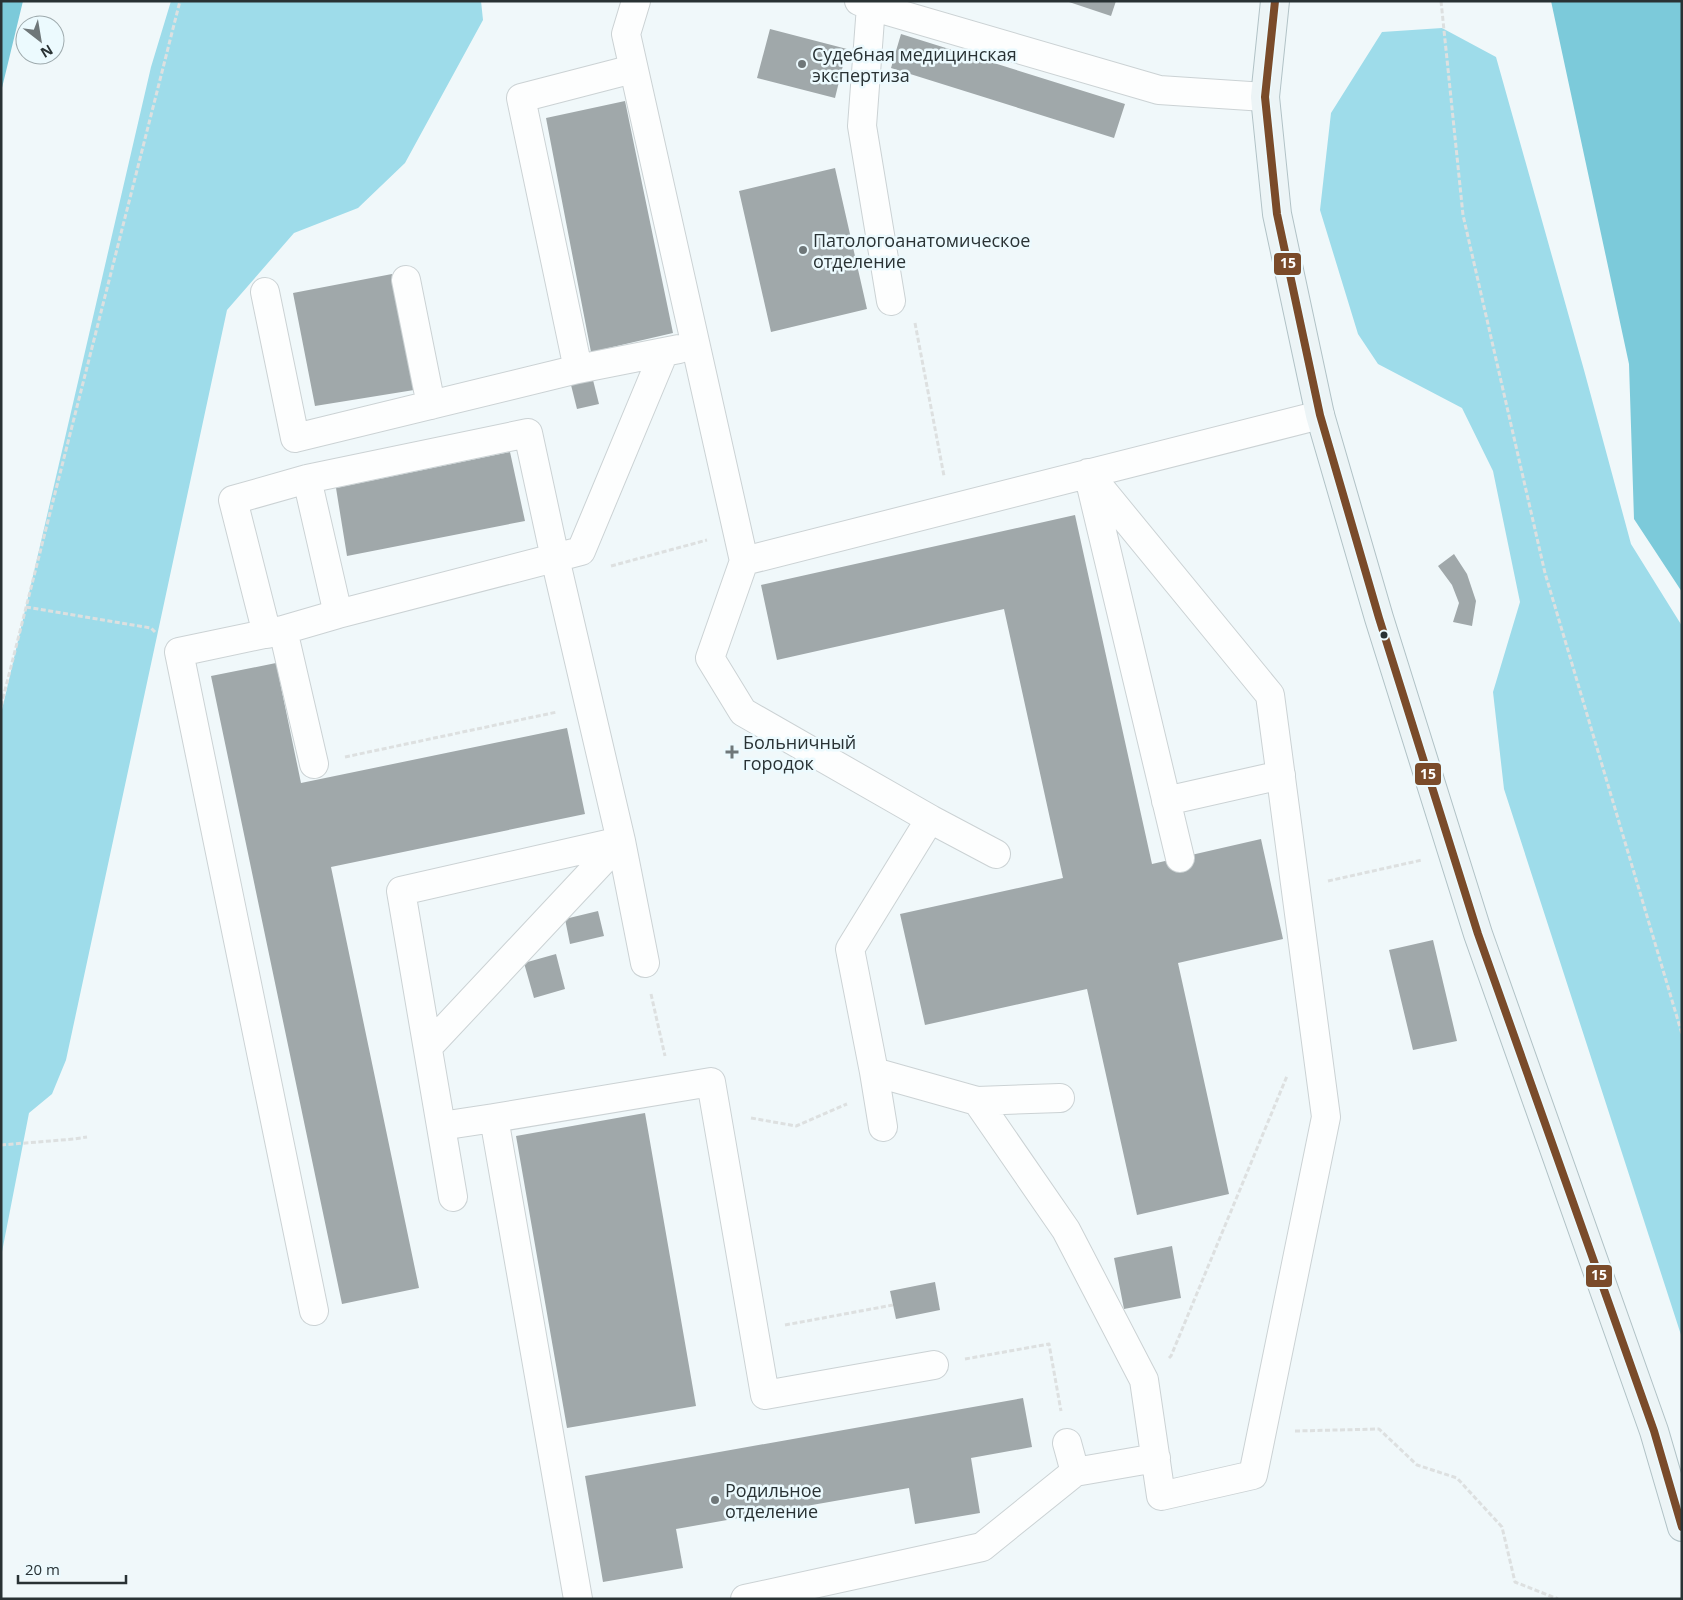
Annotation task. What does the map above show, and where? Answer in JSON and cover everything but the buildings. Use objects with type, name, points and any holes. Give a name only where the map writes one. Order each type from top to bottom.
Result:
[{"type":"main road","points":[[1275,1],[1265,97],[1277,214],[1320,415],[1379,618],[1452,854],[1481,943],[1654,1431],[1682,1527]]},
{"type":"lane","points":[[636,1],[626,34],[744,561],[710,658],[743,712],[930,819],[996,854]]},
{"type":"lane","points":[[891,301],[862,126],[867,3],[1159,90],[1265,97]]},
{"type":"lane","points":[[578,369],[521,98],[633,69]]},
{"type":"lane","points":[[406,280],[432,405]]},
{"type":"lane","points":[[265,292],[295,438],[578,369],[695,345]]},
{"type":"lane","points":[[314,1311],[179,652],[275,632],[338,614],[558,569],[581,551],[664,352]]},
{"type":"lane","points":[[744,561],[1320,415]]},
{"type":"lane","points":[[314,764],[233,500],[307,479],[528,434],[621,841],[645,963]]},
{"type":"lane","points":[[977,1101],[1066,1230],[1144,1380],[1161,1496],[1253,1476],[1326,1117],[1270,695],[1088,473]]},
{"type":"lane","points":[[1088,473],[1180,858]]},
{"type":"lane","points":[[307,479],[338,614]]},
{"type":"lane","points":[[1166,801],[1281,775]]},
{"type":"lane","points":[[883,1127],[850,950],[930,819]]},
{"type":"lane","points":[[428,1047],[621,841]]},
{"type":"lane","points":[[453,1197],[401,891],[621,841]]},
{"type":"lane","points":[[441,1126],[711,1082],[765,1396],[934,1365]]},
{"type":"lane","points":[[876,1082],[977,1101],[1060,1098]]},
{"type":"lane","points":[[494,1118],[578,1599]]},
{"type":"lane","points":[[1067,1443],[1075,1472]]},
{"type":"lane","points":[[757,1597],[982,1547],[1075,1472],[1156,1458]]},
{"type":"path","points":[[1,706],[180,1]]},
{"type":"path","points":[[1441,1],[1462,215],[1540,553],[1682,1034]]},
{"type":"path","points":[[891,301],[913,308],[950,508]]},
{"type":"path","points":[[558,569],[737,532]]},
{"type":"path","points":[[26,606],[150,628],[179,652]]},
{"type":"path","points":[[314,764],[589,704]]},
{"type":"path","points":[[1296,889],[1452,854]]},
{"type":"path","points":[[645,963],[672,1088]]},
{"type":"path","points":[[1144,1380],[1171,1356],[1289,1070]]},
{"type":"path","points":[[716,1112],[796,1126],[876,1082]]},
{"type":"path","points":[[1,1145],[87,1137]]},
{"type":"path","points":[[754,1331],[893,1305]]},
{"type":"path","points":[[934,1365],[1050,1344],[1067,1443]]},
{"type":"path","points":[[1261,1432],[1379,1429],[1417,1465],[1458,1478],[1502,1527],[1515,1582],[1558,1599]]},
{"type":"shaded area","points":[[1,1],[23,1],[20,15],[15,15],[15,34],[1,92]]},
{"type":"shaded area","points":[[171,1],[481,1],[483,20],[405,163],[358,208],[294,233],[227,310],[66,1060],[52,1094],[29,1113],[1,1257],[1,714],[151,67]]},
{"type":"shaded area","points":[[1551,1],[1682,1],[1682,592],[1634,519],[1629,364]]},
{"type":"shaded area","points":[[1442,28],[1496,57],[1631,544],[1682,626],[1682,1338],[1504,789],[1493,692],[1520,602],[1493,471],[1462,408],[1378,364],[1358,334],[1320,210],[1331,113],[1382,32]]},
{"type":"transit line","name":"15","points":[[1275,1],[1265,97],[1277,214],[1320,415],[1379,618],[1478,934],[1654,1431],[1682,1527]]},
{"type":"place","name":"Судебная медицинская экспертиза","points":[[802,64]]},
{"type":"place","name":"Патологоанатомическое отделение","points":[[803,250]]},
{"type":"place","name":"Больничный городок","points":[[732,752]]},
{"type":"place","name":"Родильное отделение","points":[[715,1500]]}]
